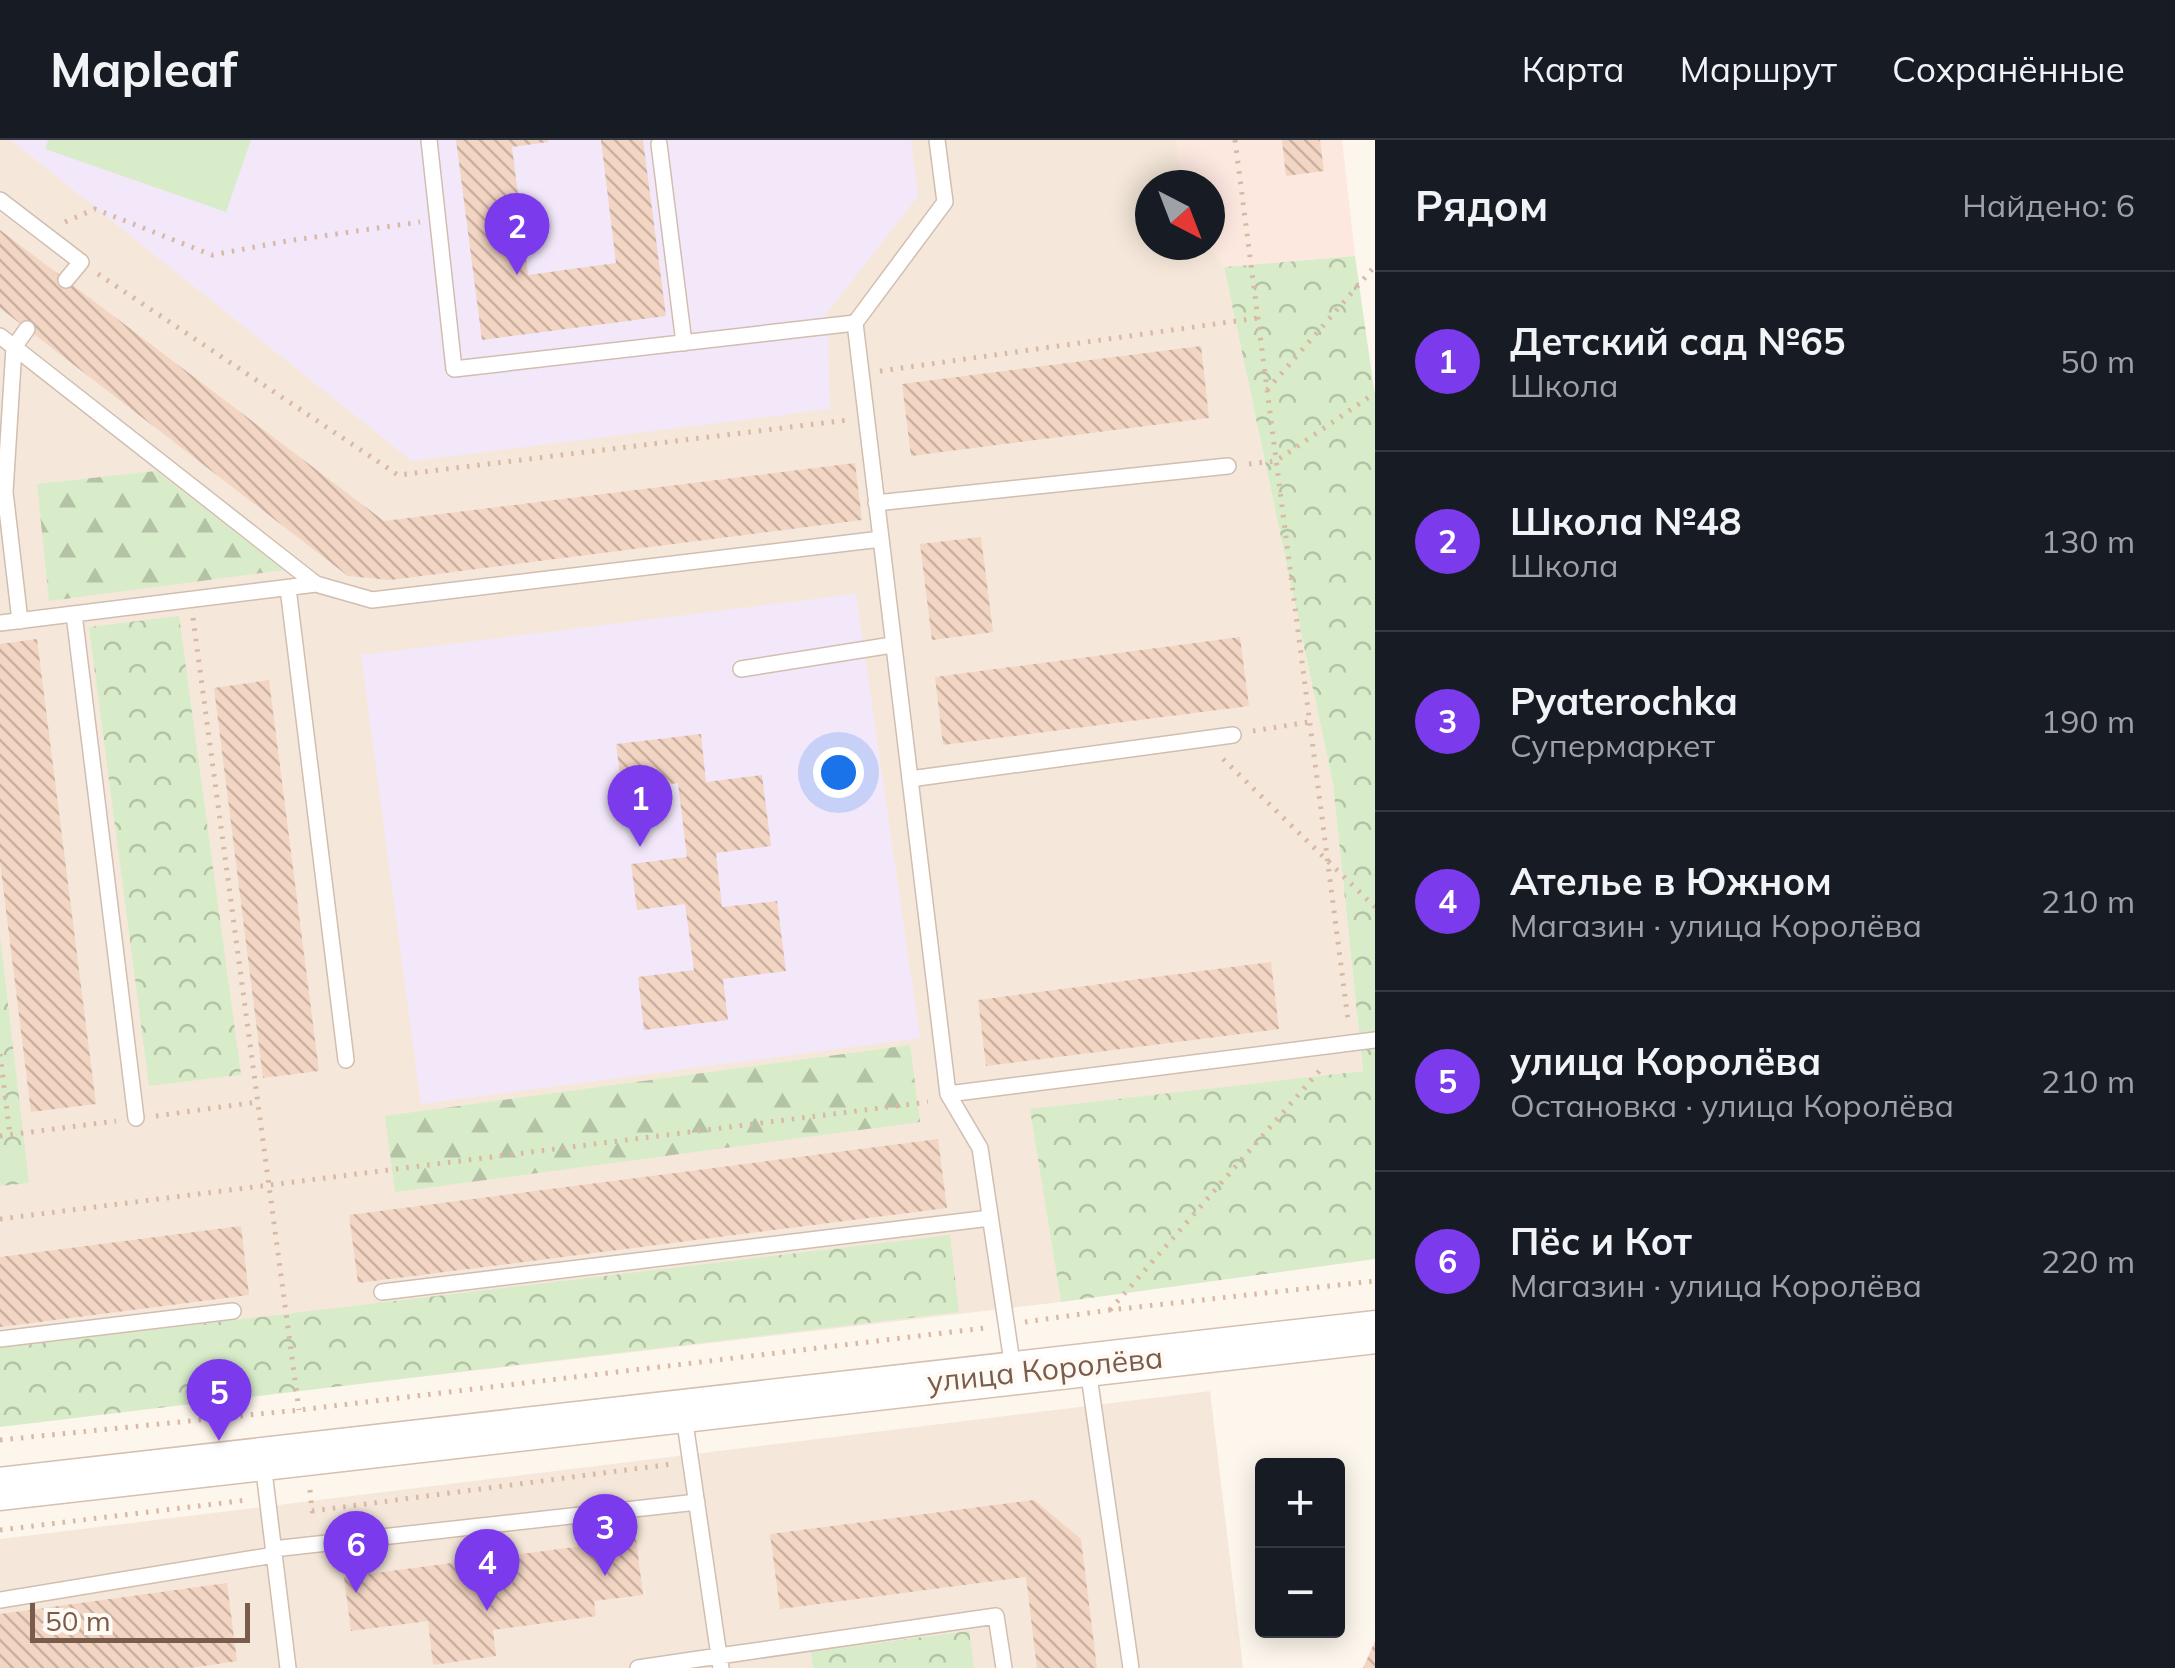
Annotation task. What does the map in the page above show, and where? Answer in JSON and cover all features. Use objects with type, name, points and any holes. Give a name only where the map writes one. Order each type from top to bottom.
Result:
[{"type":"main road","name":"улица Королёва","points":[[0,1489],[265,1478],[684,1411],[1375,1332]]},
{"type":"lane","points":[[429,140],[454,368],[854,323]]},
{"type":"lane","points":[[937,140],[945,202],[854,323],[950,1096],[980,1148],[1014,1373]]},
{"type":"lane","points":[[659,144],[684,343]]},
{"type":"lane","points":[[0,200],[80,262],[66,280]]},
{"type":"lane","points":[[7,342],[27,330]]},
{"type":"lane","points":[[7,342],[2,492],[20,621]]},
{"type":"lane","points":[[7,342],[316,584],[372,600],[880,539]]},
{"type":"lane","points":[[876,503],[1228,466]]},
{"type":"lane","points":[[0,624],[316,584]]},
{"type":"lane","points":[[288,588],[346,1060]]},
{"type":"lane","points":[[74,614],[136,1118]]},
{"type":"lane","points":[[740,669],[892,646]]},
{"type":"lane","points":[[910,780],[1233,735]]},
{"type":"lane","points":[[950,1096],[1375,1040]]},
{"type":"lane","points":[[382,1292],[990,1218]]},
{"type":"lane","points":[[0,1339],[233,1311]]},
{"type":"lane","points":[[1088,1365],[1131,1668]]},
{"type":"lane","points":[[684,1411],[720,1662]]},
{"type":"lane","points":[[265,1478],[288,1668]]},
{"type":"lane","points":[[0,1600],[274,1552],[697,1502]]},
{"type":"lane","points":[[638,1668],[720,1662],[996,1616],[1004,1668]]},
{"type":"path","points":[[1110,1310],[1346,1044],[1327,858],[1235,140]]},
{"type":"path","points":[[42,232],[95,209],[212,255],[438,220]]},
{"type":"path","points":[[80,262],[398,475],[866,418]]},
{"type":"path","points":[[1267,390],[1375,266]]},
{"type":"path","points":[[861,374],[1258,318]]},
{"type":"path","points":[[1228,466],[1276,461],[1375,393]]},
{"type":"path","points":[[191,600],[312,1511],[691,1462]]},
{"type":"path","points":[[1233,735],[1310,722]]},
{"type":"path","points":[[1202,739],[1375,907]]},
{"type":"path","points":[[0,1054],[10,1135]]},
{"type":"path","points":[[0,1219],[950,1096]]},
{"type":"path","points":[[0,1440],[299,1410],[1375,1281]]},
{"type":"path","points":[[0,1530],[308,1473]]},
{"type":"shaded area","points":[[0,140],[1176,140],[1181,170],[1135,170],[1135,260],[1219,260],[1224,267],[1333,784],[1363,1071],[1031,1110],[1061,1302],[0,1426]]},
{"type":"shaded area","points":[[11,140],[911,140],[918,196],[827,313],[830,409],[412,461]]},
{"type":"shaded area","points":[[1176,140],[1342,140],[1355,256],[1224,267],[1219,260],[1225,260],[1225,170],[1181,170]]},
{"type":"shaded area","points":[[856,594],[920,1038],[421,1104],[361,655]]},
{"type":"shaded area","points":[[1210,1391],[1243,1668],[0,1668],[0,1539]]},
{"type":"green space","points":[[48,140],[251,140],[226,212],[45,149]]},
{"type":"green space","points":[[1355,256],[1375,396],[1375,1259],[1061,1302],[1030,1109],[1363,1071],[1333,784],[1224,267]]},
{"type":"green space","points":[[156,471],[284,570],[49,601],[37,484]]},
{"type":"green space","points":[[179,616],[241,1075],[149,1086],[89,627]]},
{"type":"green space","points":[[0,936],[29,1183],[0,1186]]},
{"type":"green space","points":[[910,1045],[920,1122],[395,1192],[385,1116]]},
{"type":"green space","points":[[950,1235],[959,1312],[0,1427],[0,1348]]},
{"type":"green space","points":[[969,1631],[974,1668],[813,1668],[811,1652]]},
{"type":"building","points":[[456,140],[548,140],[512,147],[528,275],[616,263],[601,140],[643,140],[666,316],[482,340]]},
{"type":"building","points":[[1282,140],[1320,140],[1324,171],[1286,176]]},
{"type":"building","points":[[0,230],[384,521],[855,463],[862,520],[390,580],[348,576],[0,308]]},
{"type":"building","points":[[1201,346],[1209,418],[911,456],[902,384]]},
{"type":"building","points":[[981,537],[993,632],[932,640],[920,544]]},
{"type":"building","points":[[1240,637],[1249,706],[943,745],[935,677]]},
{"type":"building","points":[[37,639],[96,1104],[31,1112],[0,862],[0,644]]},
{"type":"building","points":[[269,680],[319,1071],[263,1078],[214,688]]},
{"type":"building","points":[[701,734],[706,782],[762,775],[771,846],[716,853],[722,907],[777,901],[786,971],[723,979],[728,1020],[644,1030],[638,977],[694,970],[685,904],[637,910],[631,864],[687,857],[678,783],[622,790],[616,744]]},
{"type":"building","points":[[1271,962],[1279,1029],[986,1066],[978,1000]]},
{"type":"building","points":[[938,1139],[947,1208],[358,1283],[349,1215]]},
{"type":"building","points":[[241,1226],[249,1295],[0,1327],[0,1257]]},
{"type":"building","points":[[1034,1500],[1081,1539],[1097,1668],[1037,1668],[1026,1577],[780,1609],[770,1534]]},
{"type":"building","points":[[636,1539],[643,1595],[594,1601],[596,1616],[493,1630],[496,1656],[433,1665],[428,1621],[351,1631],[344,1577]]},
{"type":"building","points":[[227,1583],[237,1661],[190,1668],[0,1668],[0,1614]]},
{"type":"building","points":[[1375,1641],[1375,1668],[1363,1668]]},
{"type":"place","name":"Школа №48","points":[[517,275]]},
{"type":"place","name":"Детский сад №65","points":[[640,847]]},
{"type":"place","name":"улица Королёва","points":[[219,1441]]},
{"type":"place","name":"Pyaterochka","points":[[605,1576]]},
{"type":"place","name":"Пёс и Кот","points":[[356,1593]]},
{"type":"place","name":"Ателье в Южном","points":[[487,1611]]}]
